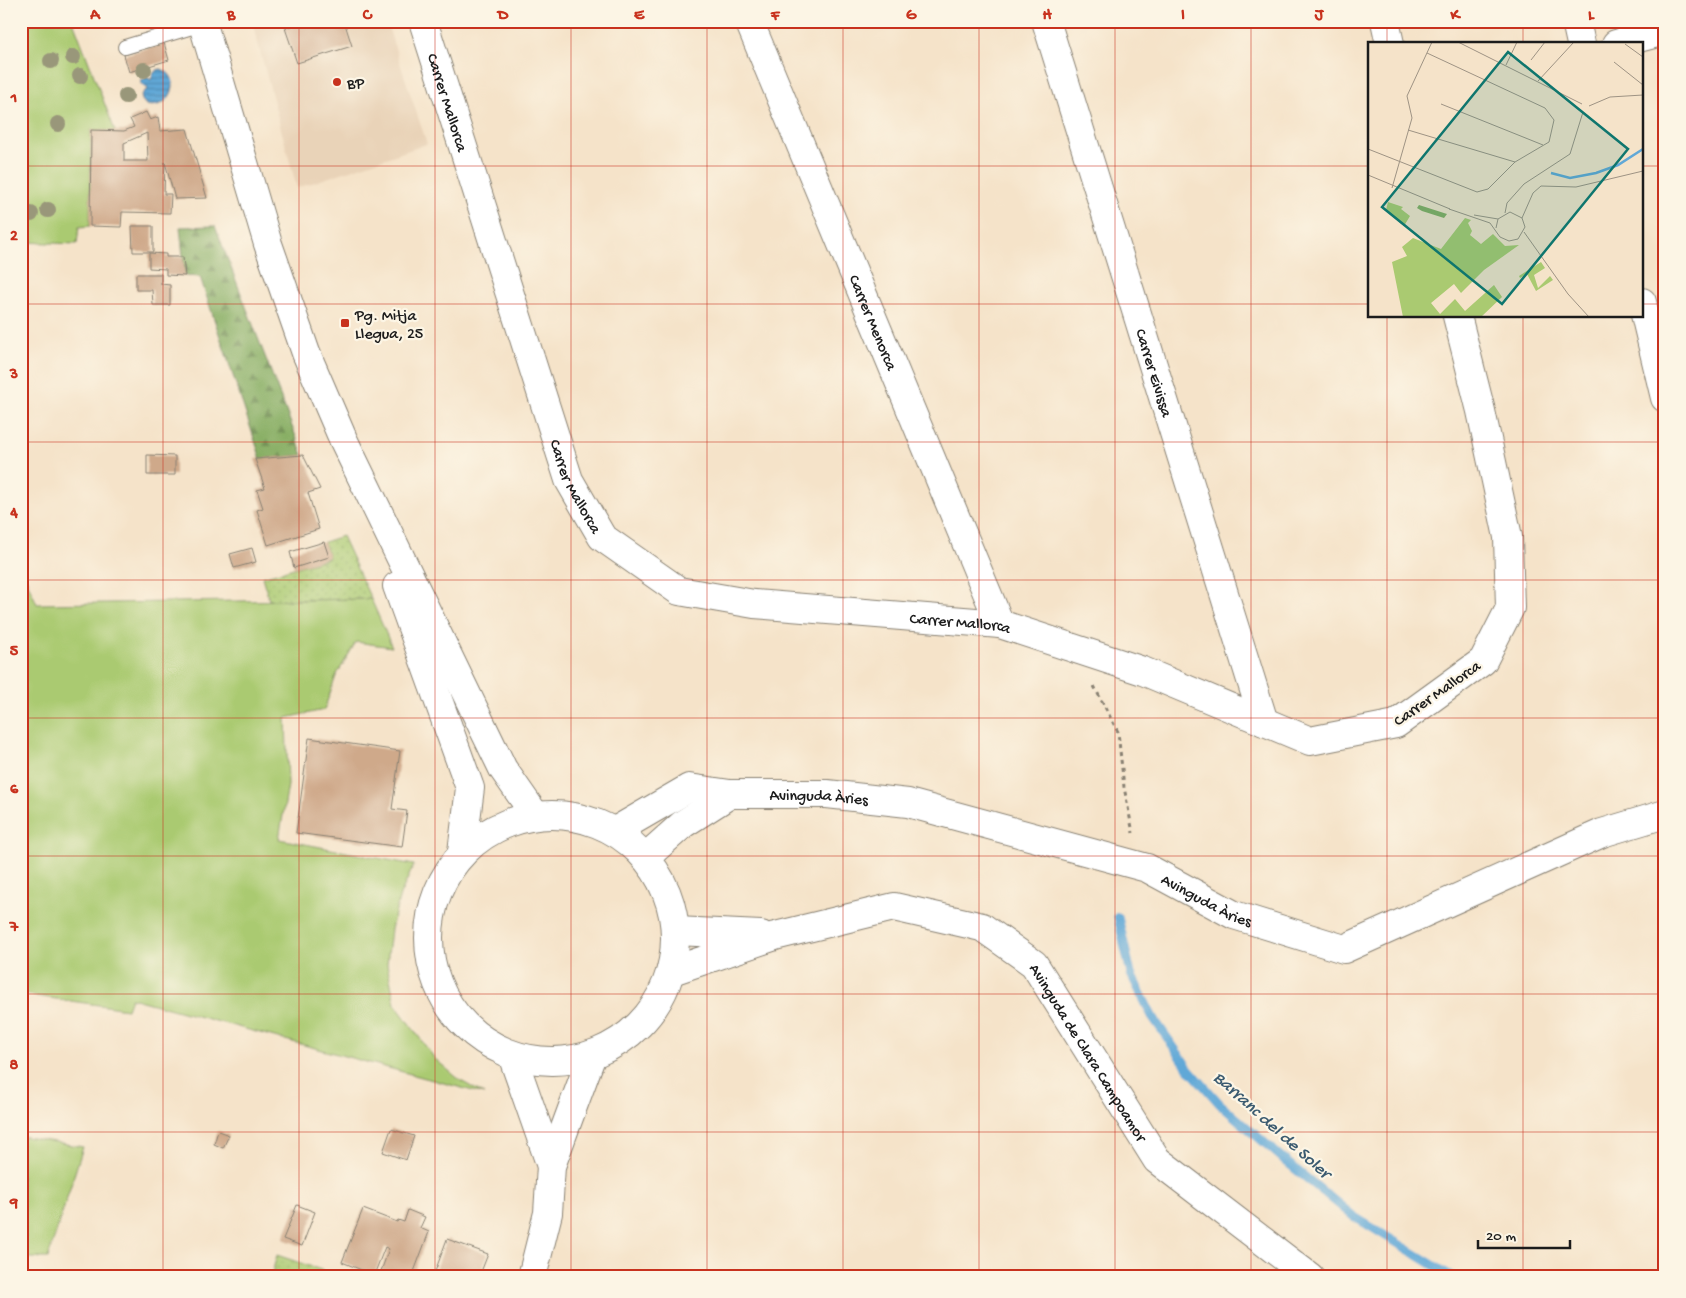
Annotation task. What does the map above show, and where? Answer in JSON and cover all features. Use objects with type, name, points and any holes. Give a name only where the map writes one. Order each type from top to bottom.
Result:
[{"type":"street","name":"Carrer Mallorca","points":[[423,21],[569,480],[602,537],[679,591],[754,604],[1000,624],[1143,671],[1310,741],[1396,724],[1484,661],[1510,608],[1508,537],[1481,410],[1458,318]]},
{"type":"street","name":"Carrer Menorca","points":[[749,21],[1000,624]]},
{"type":"street","name":"Carrer Eivissa","points":[[1046,21],[1264,722]]},
{"type":"street","points":[[1385,21],[1390,42]]},
{"type":"street","points":[[1576,21],[1581,42]]},
{"type":"street","points":[[202,23],[268,244],[306,353],[343,439],[503,770],[535,815]]},
{"type":"street","points":[[1624,42],[1665,31]]},
{"type":"street","points":[[1644,308],[1659,349],[1665,398]]},
{"type":"street","points":[[343,439],[470,788],[462,852]]},
{"type":"street","name":"Avinguda Àries","points":[[615,831],[689,788],[730,794],[827,794],[908,803],[1147,868],[1234,915],[1344,949],[1602,833],[1665,814]]},
{"type":"street","points":[[646,857],[683,824],[730,794]]},
{"type":"street","points":[[535,815],[576,816],[615,831],[646,857],[667,891],[676,931],[672,971],[655,1008],[628,1036],[592,1055],[552,1062],[512,1055],[477,1036],[449,1005],[432,968],[429,926],[433,910],[440,886],[462,852],[493,826],[535,815]]},
{"type":"street","name":"Avinguda de Clara Campoamor","points":[[672,971],[774,936],[894,907],[982,927],[1034,964],[1157,1160],[1310,1277]]},
{"type":"street","name":"Avinguda de Clara Campoamor","points":[[676,931],[774,936]]},
{"type":"street","points":[[512,1055],[551,1166]]},
{"type":"street","points":[[532,1277],[548,1213],[551,1166],[592,1055]]},
{"type":"lane","points":[[125,47],[202,23]]},
{"type":"path","points":[[1073,648],[1118,732],[1124,787],[1133,835],[1147,868]]},
{"type":"shaded area","name":"BP","points":[[252,21],[386,21],[427,144],[297,188]]},
{"type":"green space","points":[[34,21],[73,21],[115,131],[91,130],[90,226],[79,227],[77,244],[21,242],[21,26]]},
{"type":"green space","points":[[215,226],[303,455],[261,459],[200,277],[185,276],[180,227]]},
{"type":"green space","points":[[342,536],[371,599],[269,600],[262,577],[329,558],[324,542]]},
{"type":"green space","points":[[21,567],[37,604],[371,599],[392,647],[356,642],[336,676],[324,710],[286,718],[288,785],[279,839],[414,865],[400,895],[391,929],[387,964],[395,1004],[435,1059],[461,1081],[484,1094],[131,998],[127,1009],[21,994]]},
{"type":"green space","points":[[21,1136],[83,1147],[48,1258],[21,1258]]},
{"type":"green space","points":[[277,1255],[342,1277],[271,1277]]},
{"type":"water","points":[[161,69],[168,73],[172,79],[172,92],[162,103],[155,106],[146,105],[141,95],[148,88],[143,86],[142,80],[147,77],[151,80],[155,71]]},
{"type":"building","points":[[305,21],[344,21],[352,46],[297,63],[285,28]]},
{"type":"building","points":[[164,43],[169,60],[129,72],[124,55]]},
{"type":"building","points":[[146,112],[150,120],[158,117],[160,131],[187,129],[207,198],[175,199],[165,162],[164,194],[171,194],[170,213],[122,212],[121,227],[90,226],[91,130],[124,131],[134,127],[130,119]],"holes":[[[147,133],[148,161],[124,161],[124,143]]]},
{"type":"building","points":[[132,226],[153,226],[153,252],[133,252]]},
{"type":"building","points":[[149,253],[166,254],[166,257],[183,257],[185,276],[166,275],[166,269],[149,268]]},
{"type":"building","points":[[136,274],[161,274],[161,284],[170,285],[170,305],[153,305],[152,290],[136,290]]},
{"type":"building","points":[[147,455],[175,456],[175,475],[147,475]]},
{"type":"building","points":[[303,455],[320,489],[308,493],[319,529],[268,545],[257,510],[263,508],[257,490],[265,488],[255,459]]},
{"type":"building","points":[[324,542],[329,557],[294,568],[290,552]]},
{"type":"building","points":[[252,548],[256,562],[234,568],[230,554]]},
{"type":"building","points":[[309,738],[400,751],[392,809],[407,811],[402,847],[296,833]]},
{"type":"building","points":[[391,1129],[414,1136],[406,1160],[383,1152]]},
{"type":"building","points":[[218,1131],[229,1135],[223,1148],[214,1144]]},
{"type":"building","points":[[297,1205],[315,1212],[302,1246],[283,1239]]},
{"type":"building","points":[[363,1209],[397,1222],[398,1220],[404,1222],[408,1210],[425,1217],[420,1228],[429,1232],[412,1277],[396,1277],[381,1271],[389,1249],[385,1247],[374,1275],[342,1262]]},
{"type":"building","points":[[447,1239],[488,1254],[479,1277],[433,1277]]},
{"type":"waterway","name":"Barranc del de Soler","points":[[1118,917],[1131,974],[1152,1016],[1189,1069],[1220,1104],[1353,1216],[1453,1277]]},
{"type":"place","name":"BP","points":[[337,82]]},
{"type":"place","name":"Pg. Mitja Llegua, 25","points":[[345,323]]}]
